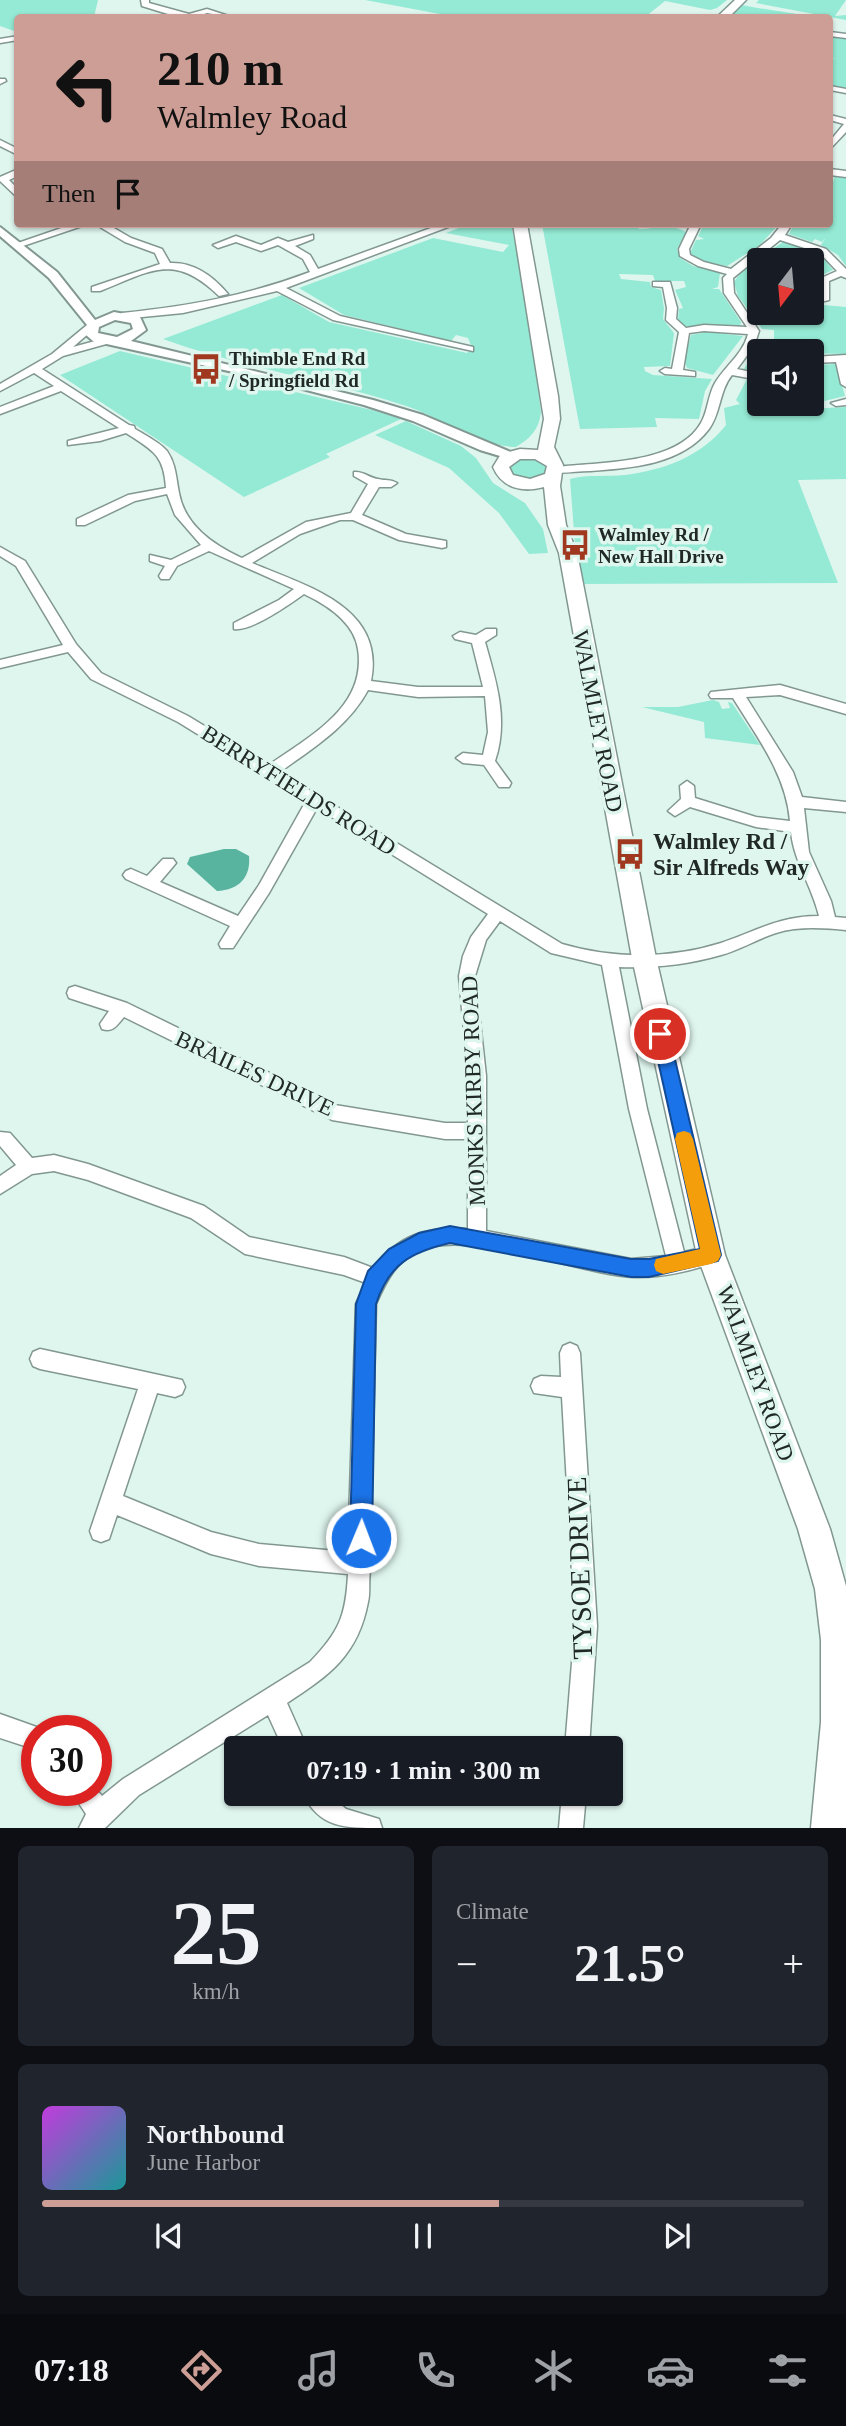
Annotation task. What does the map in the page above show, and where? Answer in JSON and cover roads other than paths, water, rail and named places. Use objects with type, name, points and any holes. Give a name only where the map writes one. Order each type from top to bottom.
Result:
[{"type":"main road","points":[[725,14],[741,0]]},
{"type":"main road","name":"WALMLEY ROAD","points":[[521,228],[550,396],[552,419],[546,447],[553,468],[558,525],[568,553],[644,958],[711,1255],[814,1529],[831,1589],[842,1723]]},
{"type":"main road","points":[[549,434],[503,462],[503,475],[520,484],[558,525]]},
{"type":"main road","points":[[517,455],[553,468],[538,484],[520,484]]},
{"type":"main road","points":[[829,1828],[842,1723]]},
{"type":"street","points":[[134,9],[145,2],[178,14]]},
{"type":"street","points":[[196,14],[207,11],[218,14]]},
{"type":"street","points":[[833,142],[846,124]]},
{"type":"street","points":[[14,174],[3,179],[14,191]]},
{"type":"street","points":[[20,244],[70,228]]},
{"type":"street","points":[[107,228],[128,240],[159,251],[166,265]]},
{"type":"street","points":[[0,388],[56,356],[92,326],[118,316],[183,310],[279,288],[440,228]]},
{"type":"street","points":[[694,228],[683,251],[685,256],[701,264],[732,272]]},
{"type":"street","points":[[553,468],[618,465],[645,460],[679,447],[703,428],[719,387],[752,344],[754,331],[726,286],[732,272],[779,236],[784,228]]},
{"type":"street","points":[[0,230],[20,244],[70,294],[92,326],[92,335],[376,404],[431,422],[465,439],[517,455]]},
{"type":"street","points":[[779,236],[823,251],[844,274],[824,279]]},
{"type":"street","points":[[287,246],[310,237]]},
{"type":"street","points":[[218,245],[236,239],[261,248],[278,241],[307,257],[316,274]]},
{"type":"street","points":[[86,282],[100,292],[166,265],[187,266],[210,278],[223,294]]},
{"type":"street","points":[[210,278],[224,275]]},
{"type":"street","points":[[679,284],[661,284],[672,308],[671,320],[684,331],[704,328],[754,331]]},
{"type":"street","points":[[279,288],[337,318],[462,344]]},
{"type":"street","points":[[70,294],[118,316],[136,320],[140,329],[185,356]]},
{"type":"street","points":[[56,356],[127,339],[140,329],[183,310]]},
{"type":"street","points":[[684,331],[671,372],[691,374]]},
{"type":"street","points":[[824,359],[843,358],[846,384]]},
{"type":"street","points":[[35,369],[130,428],[160,450],[171,464],[172,490],[183,518],[209,546],[328,601],[356,628],[368,657],[364,685],[340,719],[270,772]]},
{"type":"street","points":[[730,371],[747,374]]},
{"type":"street","points":[[0,411],[63,386]]},
{"type":"street","points":[[70,443],[100,438],[130,428]]},
{"type":"street","points":[[465,439],[503,475]]},
{"type":"street","points":[[358,474],[375,482],[391,483]]},
{"type":"street","points":[[355,516],[375,482]]},
{"type":"street","points":[[81,522],[101,520],[132,498],[172,490]]},
{"type":"street","points":[[243,563],[312,524],[355,516],[403,537],[444,538],[452,554]]},
{"type":"street","points":[[154,558],[168,570],[209,546]]},
{"type":"street","name":"BERRYFIELDS ROAD","points":[[0,551],[21,564],[71,647],[96,676],[183,719],[557,948],[588,958],[644,958],[718,950],[784,924],[846,924]]},
{"type":"street","points":[[235,626],[284,603],[302,590]]},
{"type":"street","points":[[460,636],[484,636],[496,733],[488,761]]},
{"type":"street","points":[[0,664],[71,647]]},
{"type":"street","points":[[364,685],[418,692],[491,691]]},
{"type":"street","points":[[716,695],[793,692],[846,709]]},
{"type":"street","points":[[737,693],[755,725],[774,749],[796,802],[801,852],[823,901],[828,922]]},
{"type":"street","points":[[463,758],[488,761],[503,783]]},
{"type":"street","points":[[675,811],[687,794],[747,820],[797,827]]},
{"type":"street","points":[[227,944],[314,800]]},
{"type":"street","points":[[796,802],[846,807]]},
{"type":"street","points":[[150,883],[168,863]]},
{"type":"street","points":[[131,875],[241,924]]},
{"type":"street","name":"MONKS KIRBY ROAD","points":[[477,1238],[477,1076],[467,976],[479,937],[498,912]]},
{"type":"street","points":[[609,959],[638,1109],[677,1263]]},
{"type":"street","name":"BRAILES DRIVE","points":[[75,993],[121,1008],[332,1112],[445,1131],[478,1131]]},
{"type":"street","points":[[108,1024],[121,1008]]},
{"type":"street","points":[[4,1138],[28,1166]]},
{"type":"street","points":[[0,1186],[28,1166],[54,1163],[88,1172],[197,1212],[245,1245],[344,1266],[375,1277]]},
{"type":"street","points":[[96,1820],[131,1787],[318,1670],[339,1648],[352,1625],[361,1564],[366,1304],[375,1277],[396,1255],[419,1241],[450,1235],[631,1268],[677,1263],[711,1255]]},
{"type":"street","name":"TYSOE DRIVE","points":[[570,1353],[586,1626],[578,1736]]},
{"type":"street","points":[[40,1359],[175,1387]]},
{"type":"street","points":[[102,1531],[151,1382]]},
{"type":"street","points":[[541,1386],[572,1388]]},
{"type":"street","points":[[111,1502],[211,1543],[247,1552],[361,1564]]},
{"type":"street","name":"WALMLEY ROAD","points":[[814,1529],[846,1594]]},
{"type":"street","points":[[273,1699],[290,1736]]},
{"type":"street","points":[[0,1726],[21,1733]]},
{"type":"street","points":[[323,1806],[328,1814],[339,1820],[370,1828]]},
{"type":"street","points":[[571,1828],[573,1806]]},
{"type":"place","name":"Thimble End Rd / Springfield Rd","points":[[206,369]]},
{"type":"place","name":"Walmley Rd / New Hall Drive","points":[[575,545]]},
{"type":"place","name":"Walmley Rd / Sir Alfreds Way","points":[[630,854]]}]
